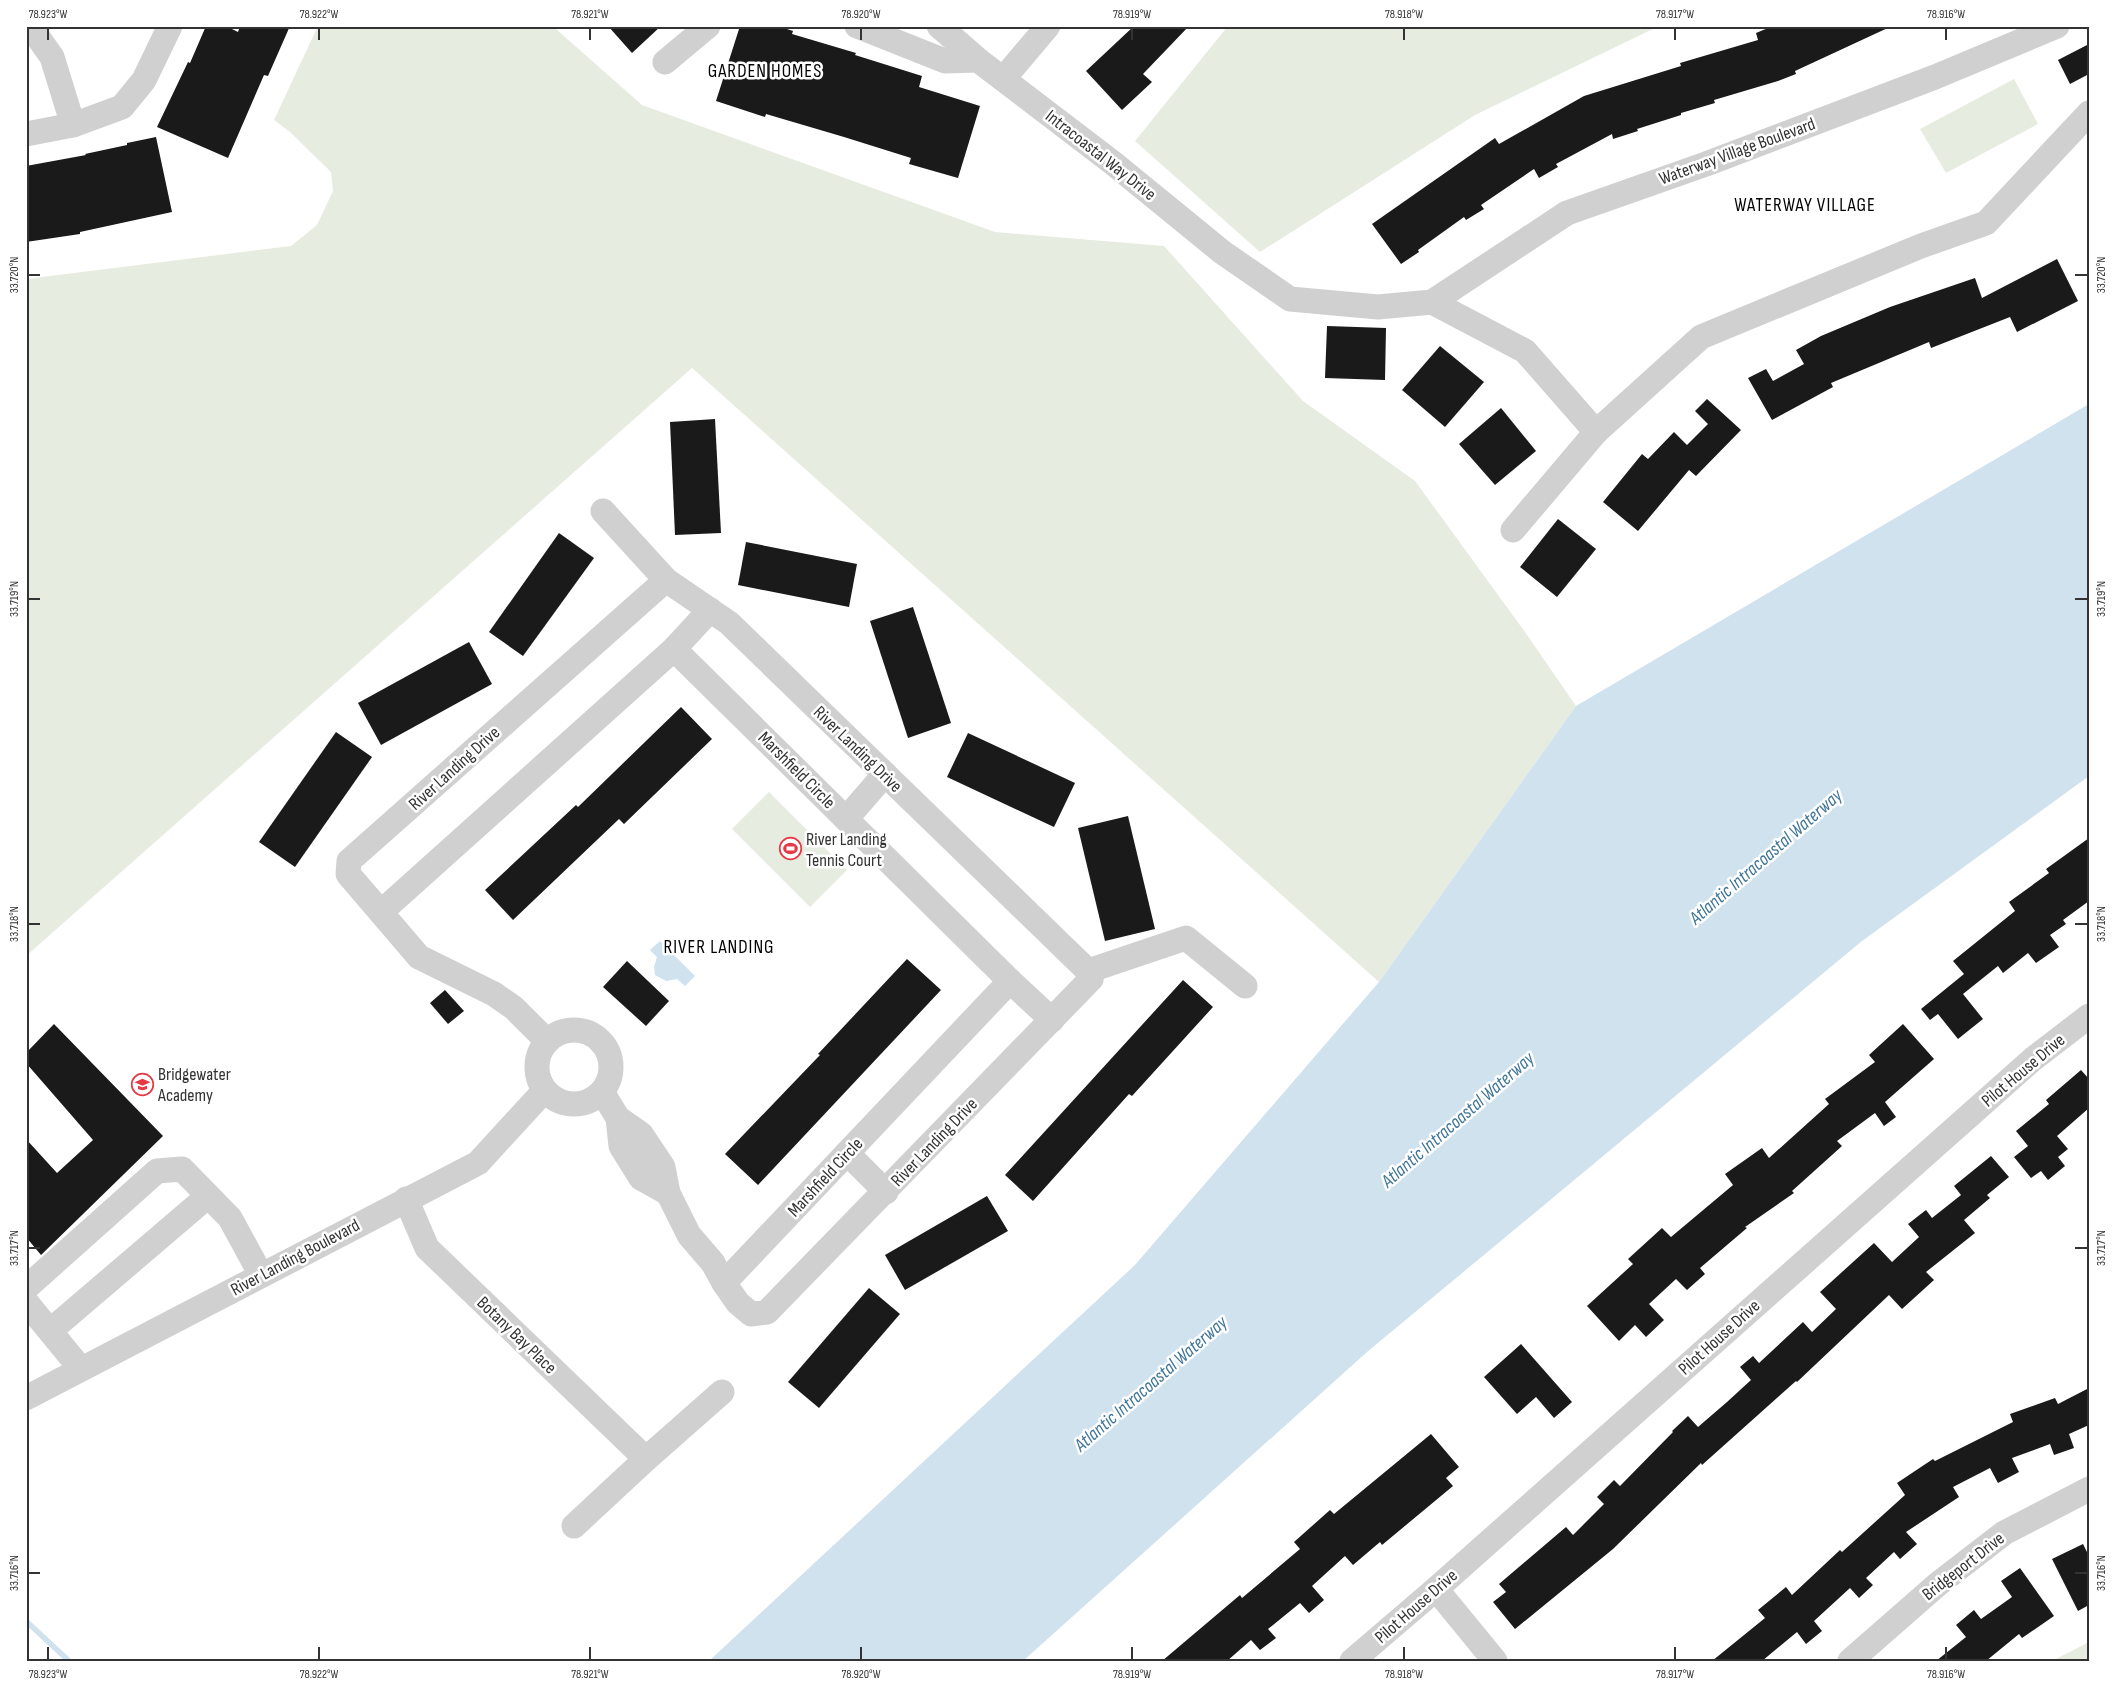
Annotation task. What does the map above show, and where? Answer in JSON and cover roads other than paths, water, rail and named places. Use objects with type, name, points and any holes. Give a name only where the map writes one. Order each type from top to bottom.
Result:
[{"type":"street","points":[[26,134],[73,125],[122,107],[144,80],[170,26]]},
{"type":"street","points":[[665,62],[708,26]]},
{"type":"street","points":[[858,26],[945,61],[978,60]]},
{"type":"street","name":"Intracoastal Way Drive","points":[[940,26],[978,60],[1004,78],[1222,252]]},
{"type":"street","points":[[1004,78],[1048,26]]},
{"type":"street","name":"Waterway Village Boulevard","points":[[1222,252],[1290,299],[1378,307],[1432,302],[1567,213],[1706,164],[1908,87],[2056,26]]},
{"type":"street","points":[[31,35],[52,58],[73,125]]},
{"type":"street","points":[[1512,530],[1596,432],[1701,336],[1922,246],[1986,223],[2089,113]]},
{"type":"street","points":[[1432,302],[1525,351],[1596,432]]},
{"type":"street","points":[[603,512],[666,580]]},
{"type":"street","name":"River Landing Drive","points":[[547,1041],[514,1008],[494,994],[419,957],[348,874],[349,861],[666,580],[729,623],[1088,971],[1091,979],[886,1192],[767,1312],[750,1314],[738,1303],[724,1284],[713,1263],[689,1235],[668,1193],[664,1167],[641,1134],[618,1118],[602,1092]]},
{"type":"street","points":[[381,912],[674,649],[710,610]]},
{"type":"street","name":"Marshfield Circle","points":[[674,649],[1010,981],[724,1284]]},
{"type":"street","points":[[846,819],[885,774]]},
{"type":"street","points":[[1088,971],[1186,938],[1245,986]]},
{"type":"street","points":[[1010,981],[1052,1020]]},
{"type":"street","name":"Pilot House Drive","points":[[1352,1661],[1436,1589],[2026,1065],[2089,1016]]},
{"type":"street","points":[[576,1030],[586,1032],[603,1043],[611,1062],[611,1072],[608,1083],[602,1092],[584,1104],[573,1105],[557,1101],[544,1091],[539,1081],[536,1065],[540,1050],[547,1041],[556,1034],[576,1030]]},
{"type":"street","name":"River Landing Boulevard","points":[[26,1398],[478,1163],[544,1091]]},
{"type":"street","points":[[847,1153],[886,1192]]},
{"type":"street","points":[[26,1288],[157,1171],[182,1169],[230,1218],[261,1275]]},
{"type":"street","points":[[50,1331],[208,1196]]},
{"type":"street","name":"Botany Bay Place","points":[[406,1199],[427,1248],[646,1459]]},
{"type":"street","points":[[26,1302],[81,1370]]},
{"type":"street","points":[[574,1526],[722,1392]]},
{"type":"street","name":"Bridgeport Drive","points":[[1850,1661],[1938,1584],[2004,1533],[2089,1489]]},
{"type":"street","points":[[1436,1589],[1494,1661]]},
{"type":"water","name":"Atlantic Intracoastal Waterway","points":[[2089,404],[2089,776],[1862,941],[1367,1352],[1023,1661],[709,1661],[1135,1265],[1379,982],[1576,706]]},
{"type":"water","points":[[660,941],[695,976],[685,986],[677,979],[666,981],[655,975],[654,967],[657,957],[650,950]]},
{"type":"waterway","points":[[26,1621],[69,1661]]},
{"type":"place","name":"River Landing Tennis Court","points":[[790,849]]},
{"type":"place","name":"Bridgewater Academy","points":[[142,1084]]},
{"type":"district","name":"GARDEN HOMES","points":[[765,70]]},
{"type":"district","name":"WATERWAY VILLAGE","points":[[1805,204]]},
{"type":"district","name":"RIVER LANDING","points":[[719,946]]}]
